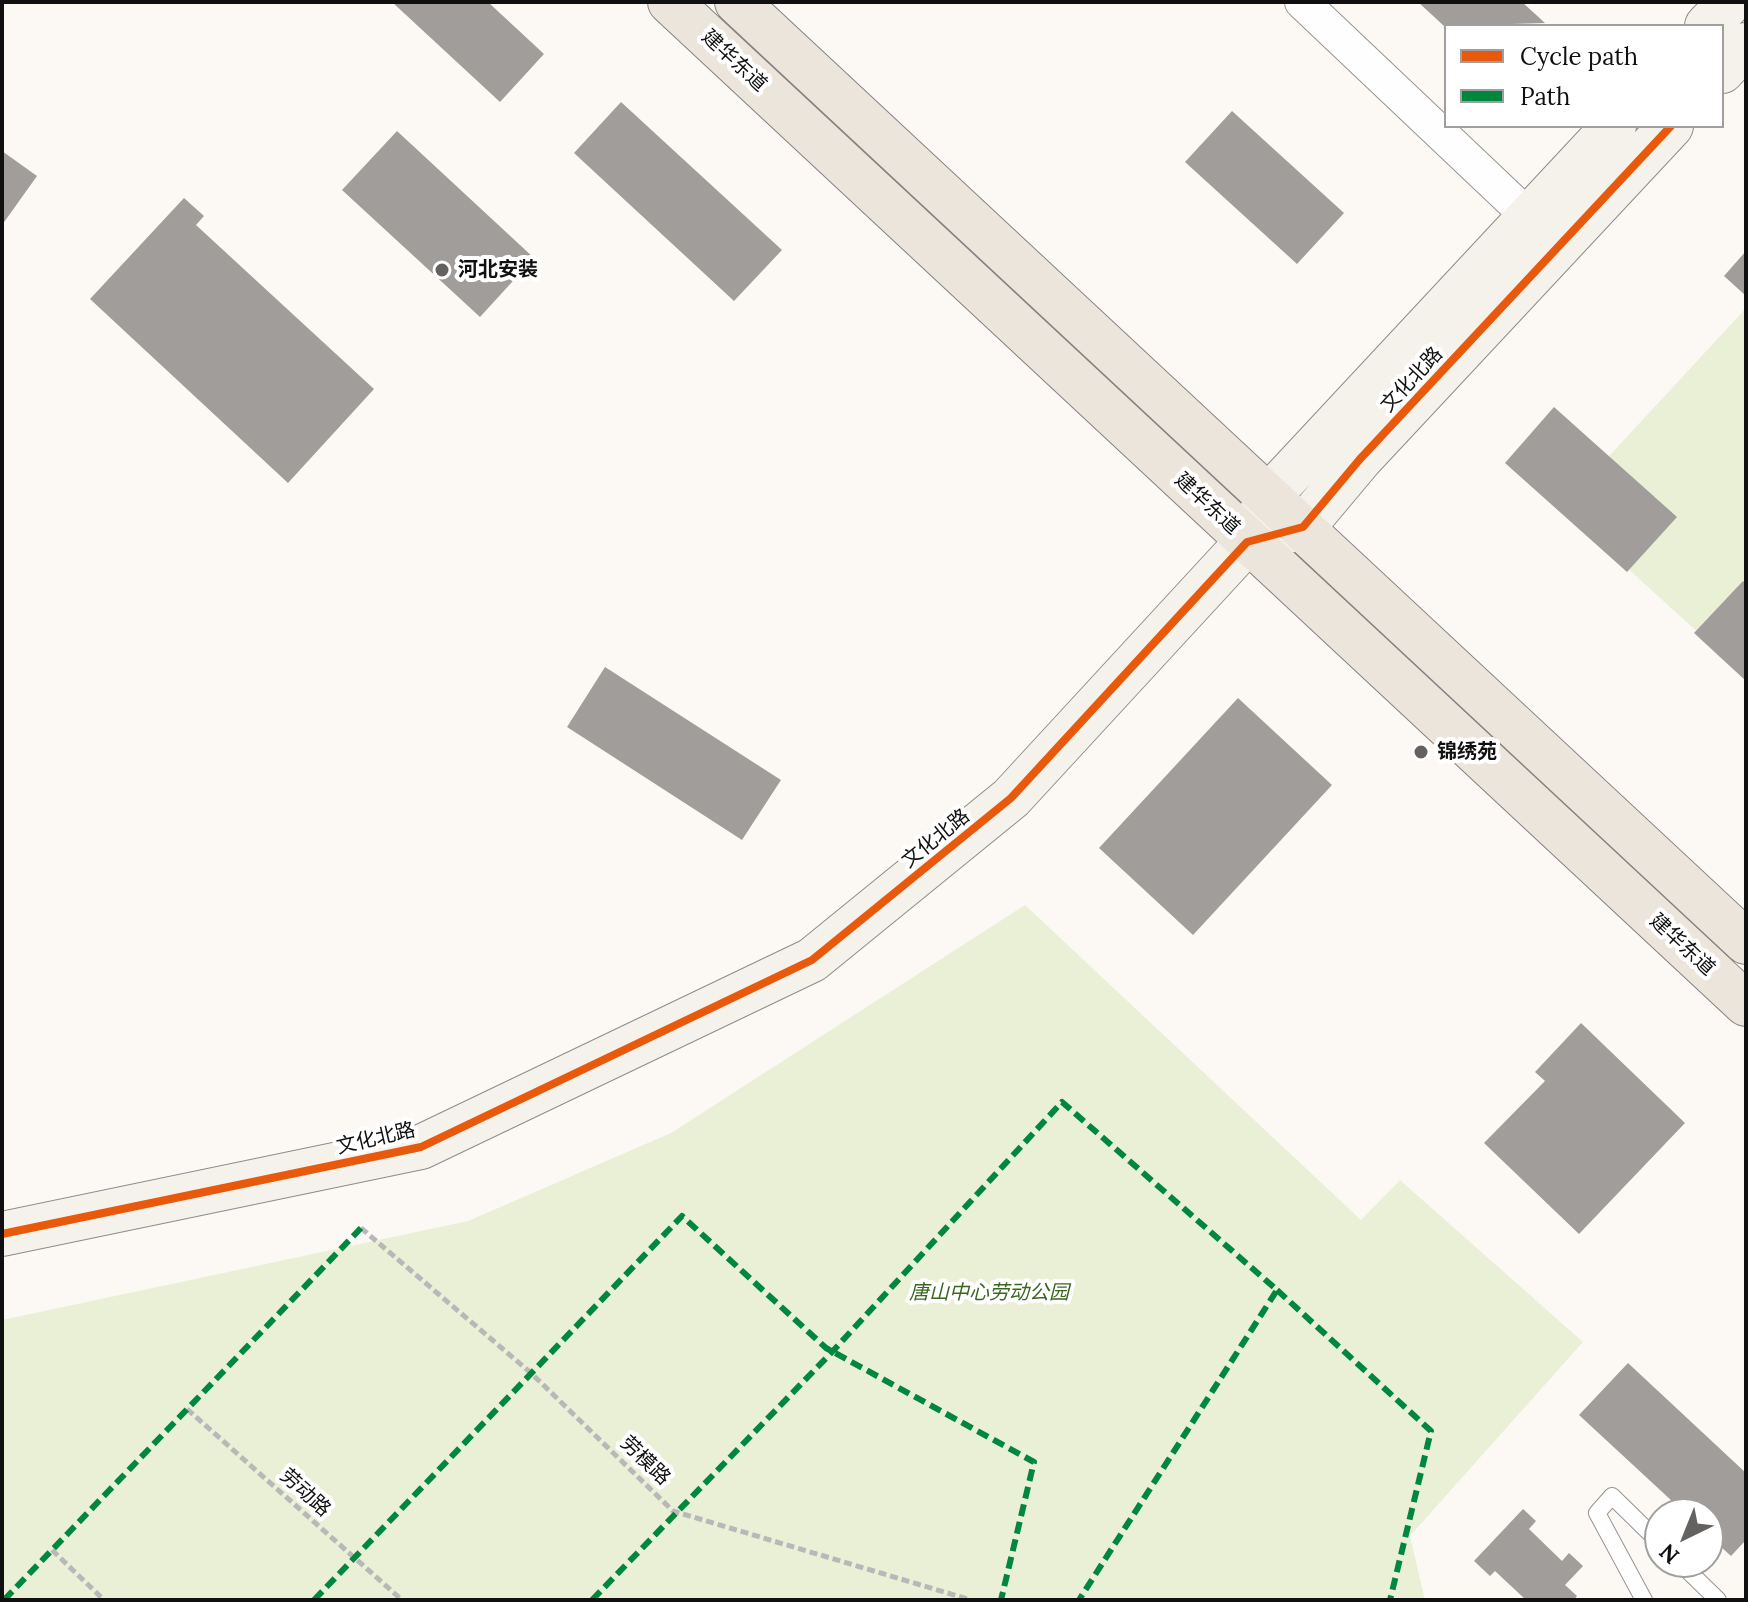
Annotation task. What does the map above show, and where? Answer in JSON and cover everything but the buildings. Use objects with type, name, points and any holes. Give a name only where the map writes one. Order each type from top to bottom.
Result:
[{"type":"main road","points":[[737,2],[1746,942]]},
{"type":"main road","name":"建华东道","points":[[683,13],[1746,1004]]},
{"type":"street","points":[[642,2],[683,13]]},
{"type":"street","points":[[1302,2],[1529,217]]},
{"type":"street","points":[[1709,24],[1730,2]]},
{"type":"street","points":[[1724,69],[1746,45]]},
{"type":"street","name":"文化北路","points":[[2,1234],[421,1147],[812,960],[1011,798],[1247,542],[1269,496],[1612,128]]},
{"type":"street","name":"文化北路","points":[[1303,527],[1371,447],[1669,128]]},
{"type":"street","points":[[1247,542],[1303,527]]},
{"type":"lane","points":[[1644,1527],[1612,1496],[1597,1513],[1644,1600]]},
{"type":"lane","points":[[1695,1578],[1718,1600]]},
{"type":"path","points":[[52,1550],[104,1600]]},
{"type":"green space","points":[[1746,308],[1746,676],[1561,508]]},
{"type":"green space","name":"唐山中心劳动公园","points":[[1025,905],[1361,1220],[1400,1180],[1583,1342],[1410,1536],[1425,1600],[2,1600],[2,1320],[468,1221],[671,1133]]},
{"type":"marked path","points":[[592,1600],[832,1352],[1062,1102],[1277,1290],[1079,1600]]},
{"type":"marked path","points":[[314,1600],[682,1216],[826,1348],[1034,1462],[1001,1600]]},
{"type":"marked path","points":[[4,1600],[361,1228]]},
{"type":"marked path","points":[[1277,1290],[1431,1431],[1390,1600]]},
{"type":"cycle path","points":[[2,1234],[421,1147],[812,960],[1011,798],[1247,542],[1303,527],[1360,459],[1669,128]]},
{"type":"place","name":"河北安装","points":[[442,270]]},
{"type":"place","name":"锦绣苑","points":[[1421,752]]}]
